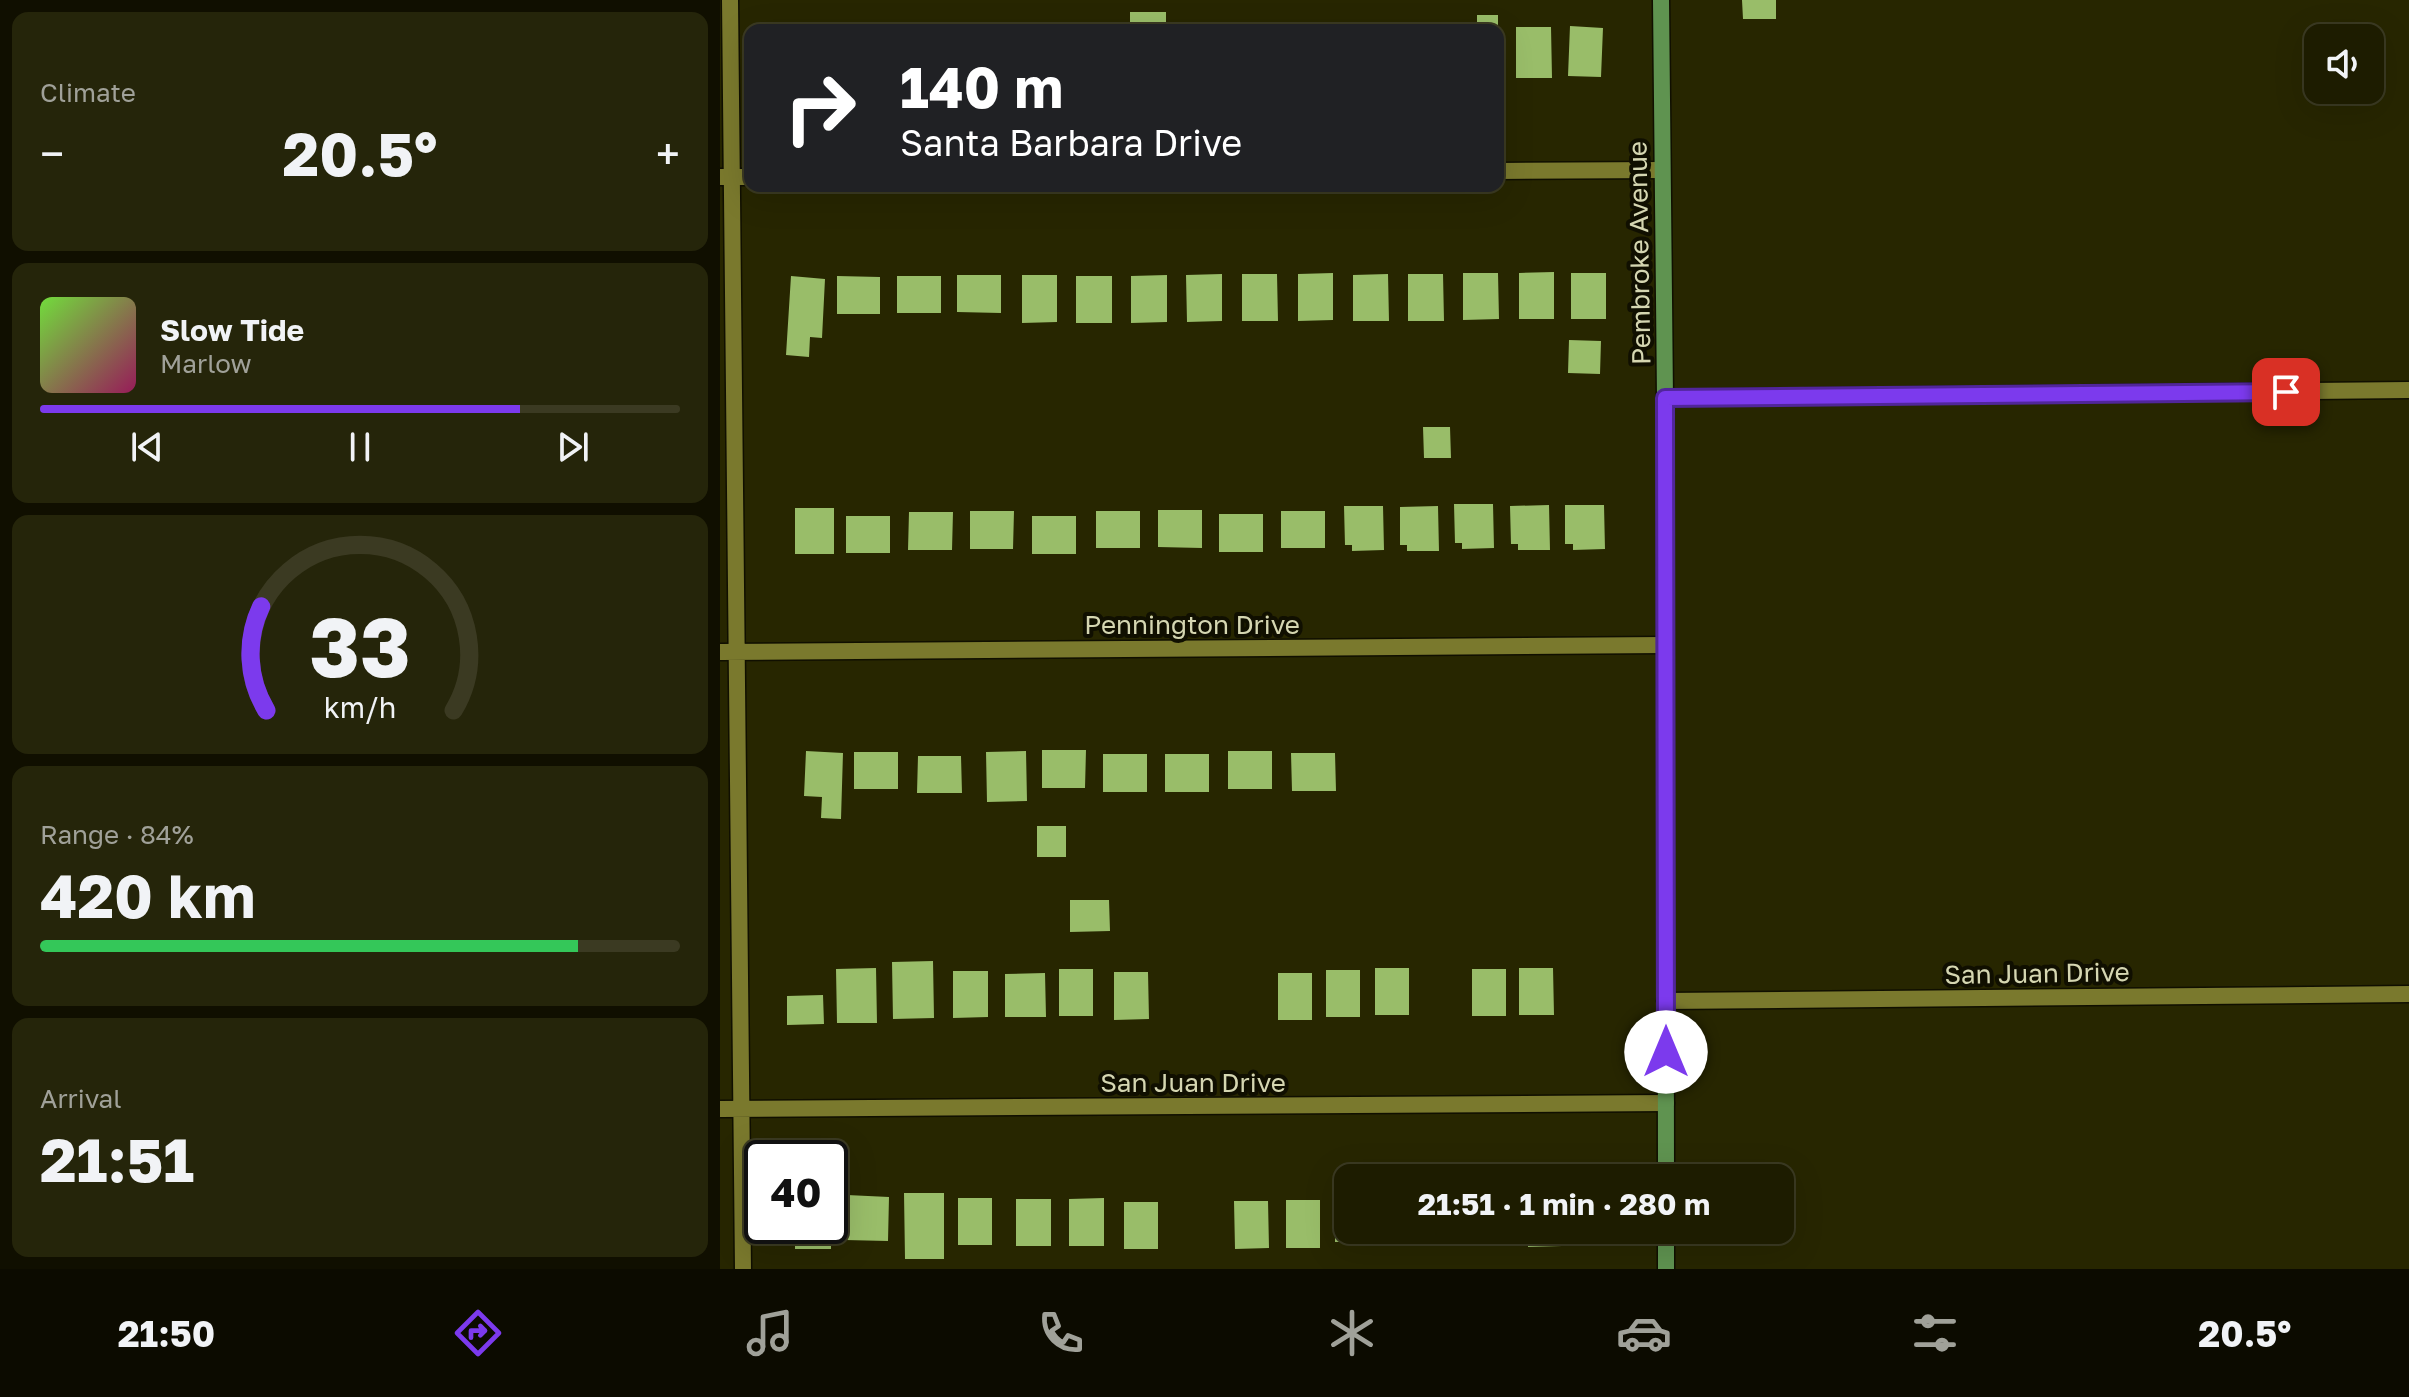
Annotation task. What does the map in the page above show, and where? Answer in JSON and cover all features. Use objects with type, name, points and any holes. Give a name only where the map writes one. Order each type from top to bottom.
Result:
[{"type":"street","points":[[730,0],[726,177],[729,652],[743,1269]]},
{"type":"street","name":"Pembroke Avenue","points":[[1661,0],[1666,1164]]},
{"type":"street","points":[[1504,171],[1662,170]]},
{"type":"street","points":[[1665,398],[2409,390]]},
{"type":"street","name":"Pennington Drive","points":[[729,652],[1664,645]]},
{"type":"street","name":"San Juan Drive","points":[[1665,1001],[2409,994]]},
{"type":"street","name":"San Juan Drive","points":[[720,1109],[1666,1103]]},
{"type":"street","points":[[1666,1244],[1666,1269]]},
{"type":"building","points":[[1742,0],[1776,0],[1776,19],[1743,19]]},
{"type":"building","points":[[1130,12],[1166,12],[1166,24],[1130,24]]},
{"type":"building","points":[[1477,15],[1498,15],[1498,24],[1477,24]]},
{"type":"building","points":[[1570,26],[1603,28],[1601,77],[1568,76]]},
{"type":"building","points":[[1516,27],[1551,27],[1552,78],[1516,78]]},
{"type":"building","points":[[1554,272],[1554,319],[1519,319],[1519,273]]},
{"type":"building","points":[[1333,273],[1333,320],[1298,321],[1298,274]]},
{"type":"building","points":[[1463,273],[1498,273],[1499,319],[1463,320]]},
{"type":"building","points":[[1571,273],[1606,273],[1606,319],[1571,319]]},
{"type":"building","points":[[1222,274],[1222,321],[1187,322],[1186,275]]},
{"type":"building","points":[[1242,274],[1277,274],[1278,321],[1242,321]]},
{"type":"building","points":[[1388,274],[1389,321],[1353,321],[1353,275]]},
{"type":"building","points":[[1408,274],[1443,274],[1444,321],[1408,321]]},
{"type":"building","points":[[957,275],[1001,275],[1001,313],[957,312]]},
{"type":"building","points":[[1022,275],[1057,275],[1057,322],[1022,323]]},
{"type":"building","points":[[1167,275],[1167,322],[1131,323],[1131,276]]},
{"type":"building","points":[[791,276],[825,279],[822,338],[810,337],[809,357],[786,355]]},
{"type":"building","points":[[837,276],[880,277],[880,314],[837,314]]},
{"type":"building","points":[[897,276],[941,276],[941,313],[897,313]]},
{"type":"building","points":[[1076,276],[1112,276],[1112,323],[1076,323]]},
{"type":"building","points":[[1569,340],[1601,341],[1600,374],[1568,373]]},
{"type":"building","points":[[1423,427],[1450,427],[1451,458],[1424,458]]},
{"type":"building","points":[[1454,504],[1493,504],[1494,548],[1462,549],[1462,543],[1455,543]]},
{"type":"building","points":[[1549,505],[1550,550],[1518,550],[1518,544],[1511,544],[1510,506]]},
{"type":"building","points":[[1565,505],[1604,505],[1605,549],[1573,550],[1573,544],[1565,544]]},
{"type":"building","points":[[1344,506],[1383,506],[1384,550],[1352,551],[1352,545],[1345,545]]},
{"type":"building","points":[[1438,506],[1439,551],[1407,551],[1407,545],[1400,545],[1400,507]]},
{"type":"building","points":[[795,508],[834,508],[834,554],[795,554]]},
{"type":"building","points":[[1158,510],[1202,510],[1202,548],[1158,547]]},
{"type":"building","points":[[970,511],[1014,511],[1013,549],[970,549]]},
{"type":"building","points":[[1096,511],[1140,511],[1140,548],[1096,548]]},
{"type":"building","points":[[1281,511],[1325,511],[1325,548],[1281,548]]},
{"type":"building","points":[[909,512],[953,512],[952,550],[908,550]]},
{"type":"building","points":[[1219,514],[1263,514],[1263,552],[1219,552]]},
{"type":"building","points":[[846,516],[890,516],[890,553],[846,553]]},
{"type":"building","points":[[1032,516],[1076,516],[1076,554],[1032,554]]},
{"type":"building","points":[[1042,750],[1086,750],[1085,788],[1042,788]]},
{"type":"building","points":[[806,751],[843,753],[841,819],[821,818],[822,797],[804,796]]},
{"type":"building","points":[[1026,751],[1027,801],[987,802],[986,752]]},
{"type":"building","points":[[1228,751],[1272,751],[1272,789],[1228,789]]},
{"type":"building","points":[[854,752],[898,752],[898,789],[854,789]]},
{"type":"building","points":[[1291,753],[1335,753],[1336,791],[1292,791]]},
{"type":"building","points":[[1103,754],[1147,754],[1147,792],[1103,792]]},
{"type":"building","points":[[1165,754],[1209,754],[1209,792],[1165,792]]},
{"type":"building","points":[[918,756],[961,756],[962,793],[917,793]]},
{"type":"building","points":[[1037,826],[1066,826],[1066,857],[1037,857]]},
{"type":"building","points":[[1070,900],[1109,900],[1110,931],[1070,932]]},
{"type":"building","points":[[933,961],[934,1018],[893,1019],[892,962]]},
{"type":"building","points":[[876,968],[877,1023],[837,1023],[836,969]]},
{"type":"building","points":[[1375,968],[1409,968],[1409,1015],[1375,1015]]},
{"type":"building","points":[[1519,968],[1553,968],[1554,1015],[1519,1015]]},
{"type":"building","points":[[1059,969],[1093,969],[1093,1016],[1059,1016]]},
{"type":"building","points":[[1472,969],[1506,969],[1506,1016],[1472,1016]]},
{"type":"building","points":[[1326,970],[1360,970],[1360,1017],[1326,1017]]},
{"type":"building","points":[[953,971],[988,971],[988,1017],[953,1018]]},
{"type":"building","points":[[1114,972],[1148,972],[1149,1019],[1114,1020]]},
{"type":"building","points":[[1045,973],[1046,1017],[1005,1017],[1005,974]]},
{"type":"building","points":[[1278,973],[1312,973],[1312,1020],[1278,1020]]},
{"type":"building","points":[[823,995],[824,1024],[787,1025],[787,996]]},
{"type":"building","points":[[904,1193],[944,1193],[944,1259],[905,1259]]},
{"type":"building","points":[[848,1195],[889,1197],[888,1241],[848,1240]]},
{"type":"building","points":[[958,1198],[992,1198],[992,1245],[958,1245]]},
{"type":"building","points":[[1104,1198],[1104,1246],[1069,1246],[1069,1199]]},
{"type":"building","points":[[1016,1199],[1051,1199],[1051,1246],[1016,1246]]},
{"type":"building","points":[[1286,1200],[1320,1200],[1320,1248],[1286,1248]]},
{"type":"building","points":[[1234,1201],[1268,1201],[1269,1248],[1235,1249]]},
{"type":"building","points":[[1124,1202],[1158,1202],[1158,1249],[1124,1249]]},
{"type":"building","points":[[795,1244],[831,1244],[831,1249],[795,1249]]},
{"type":"building","points":[[1384,1244],[1417,1244],[1417,1246]]},
{"type":"building","points":[[1432,1244],[1466,1244],[1466,1246]]},
{"type":"building","points":[[1528,1244],[1562,1244],[1562,1246],[1528,1247]]},
{"type":"route","points":[[1666,1052],[1665,398],[2286,392]]}]
